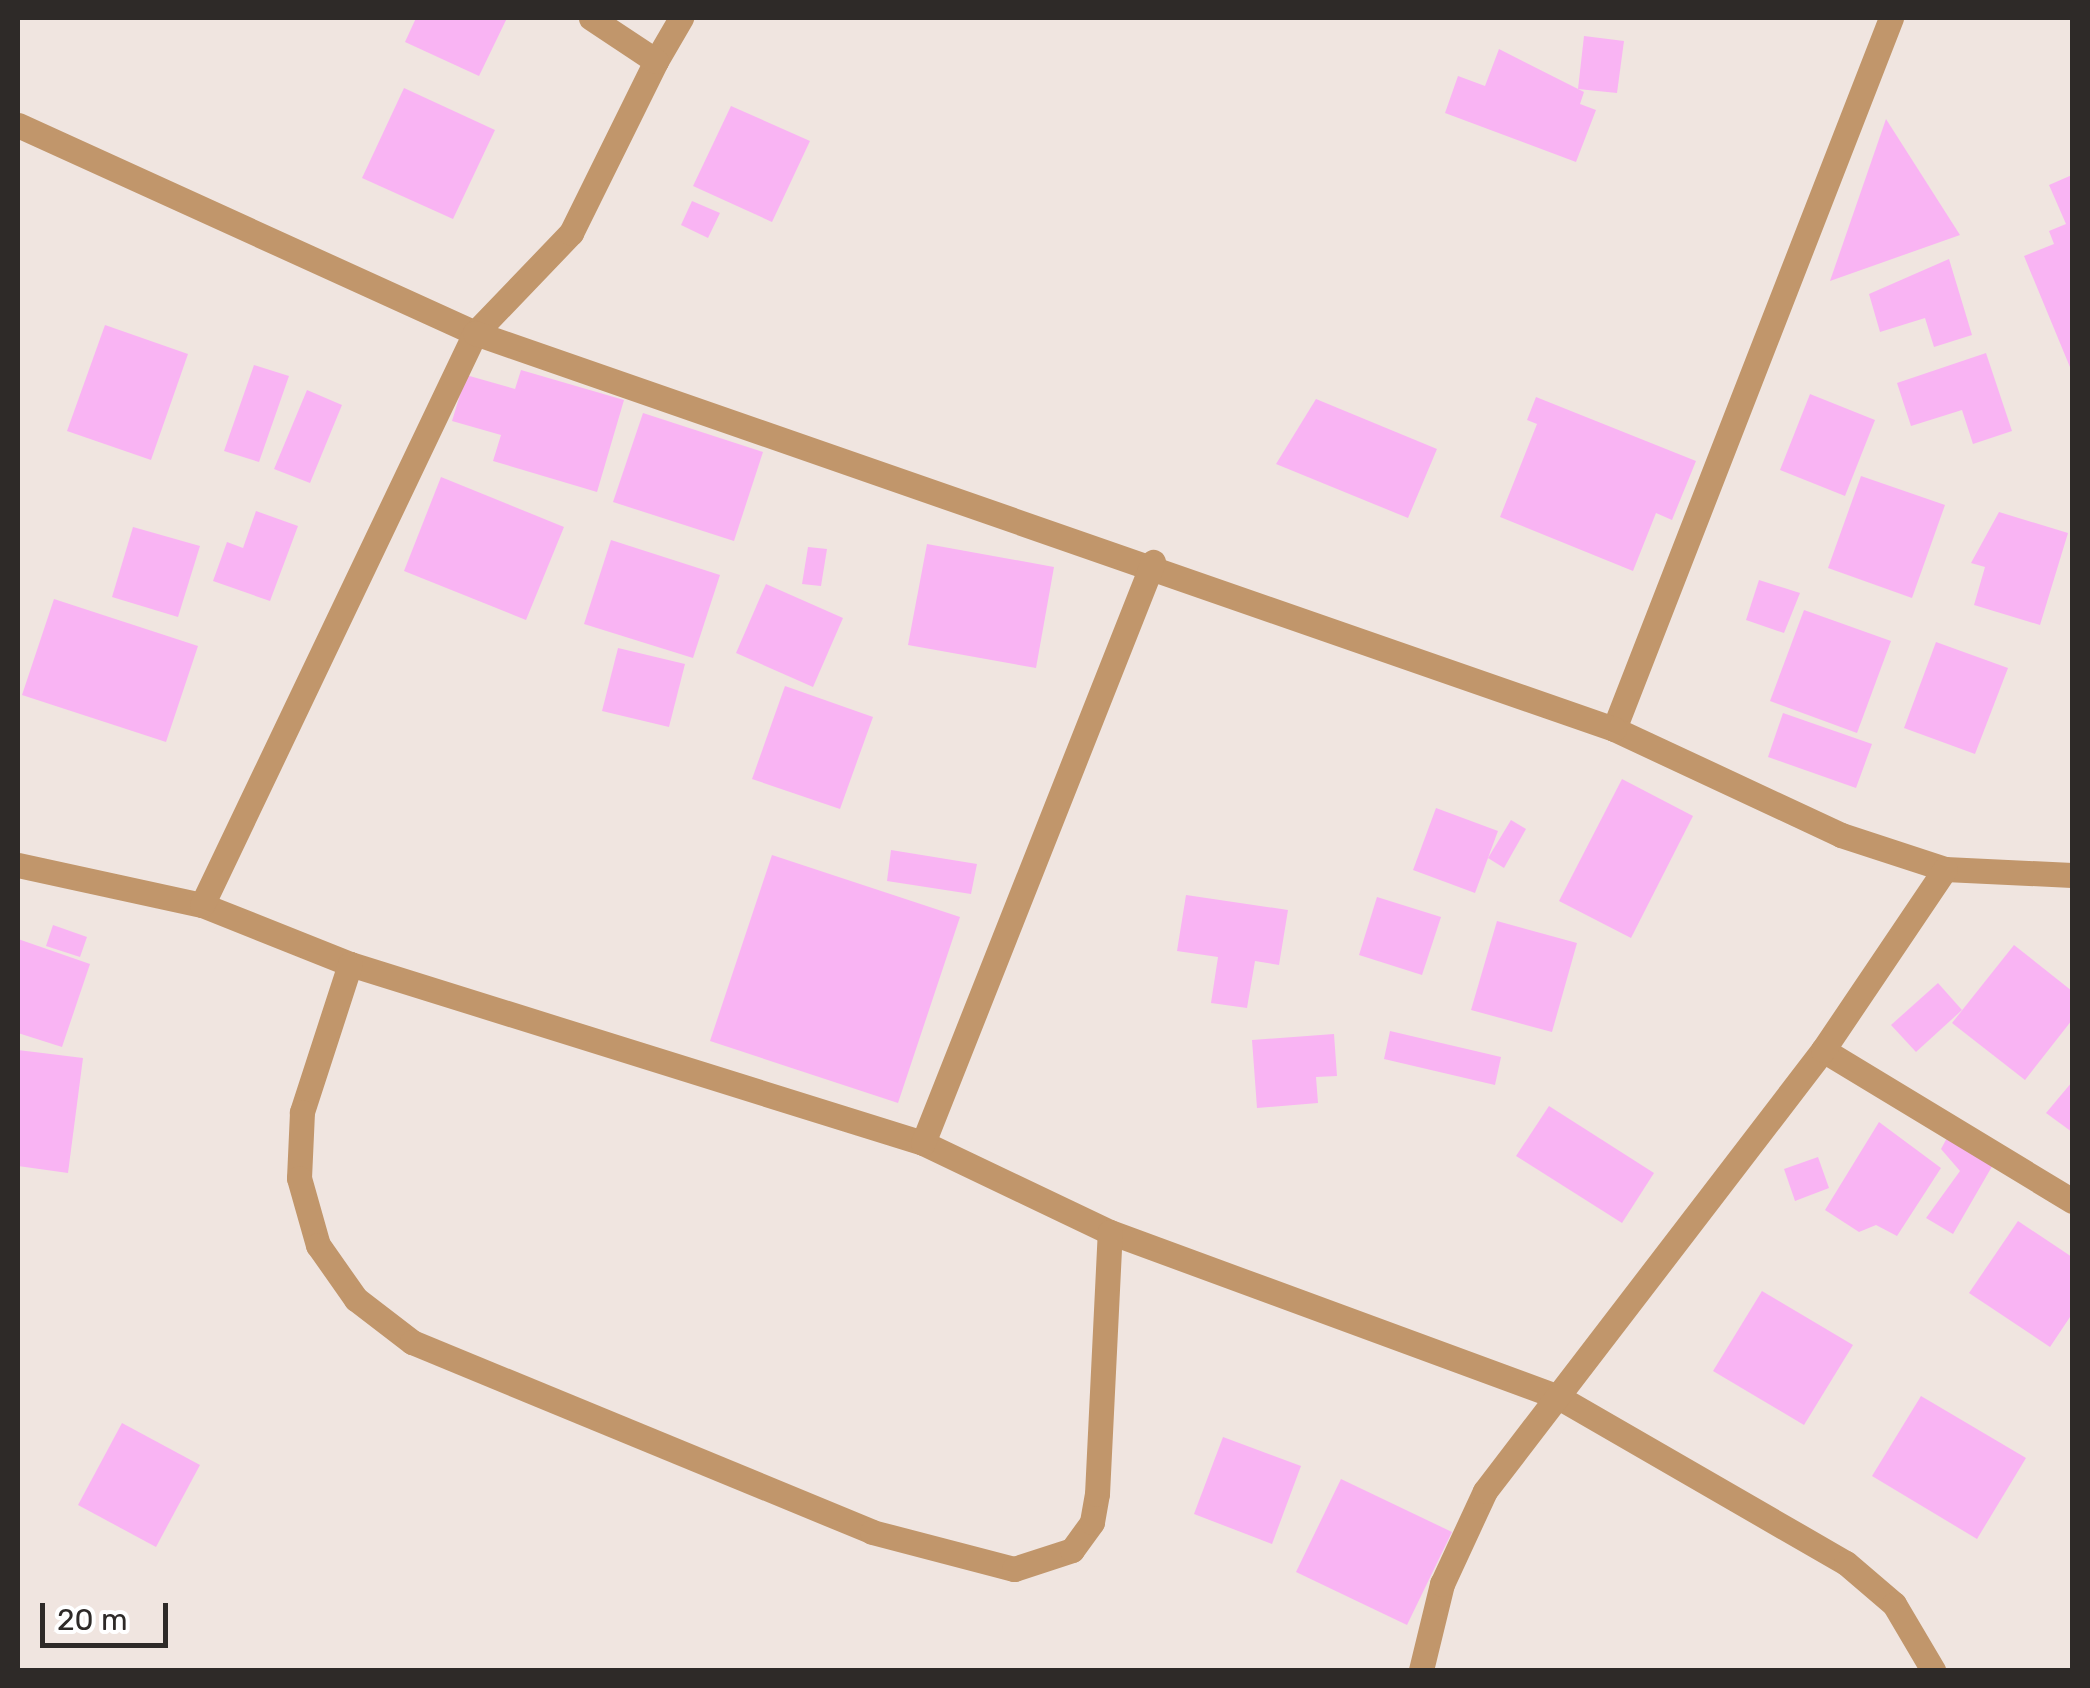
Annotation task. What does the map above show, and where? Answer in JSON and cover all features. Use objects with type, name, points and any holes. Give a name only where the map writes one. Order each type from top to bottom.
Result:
[{"type":"street","points":[[591,18],[656,61]]},
{"type":"street","points":[[202,905],[474,333],[571,233],[656,61],[682,18]]},
{"type":"street","points":[[1614,729],[1891,18]]},
{"type":"street","points":[[18,125],[474,333],[1153,562],[1614,729],[1841,835],[1945,869],[2072,875]]},
{"type":"street","points":[[923,1143],[1153,562]]},
{"type":"street","points":[[18,866],[202,905],[350,964],[923,1143],[1110,1232],[1560,1398],[1846,1564],[1894,1604],[1933,1670]]},
{"type":"street","points":[[1421,1670],[1435,1603],[1485,1492],[1823,1050],[1945,869]]},
{"type":"street","points":[[350,964],[302,1112],[299,1178],[318,1244],[356,1299],[412,1342],[872,1532],[1014,1569],[1072,1550],[1092,1522],[1097,1494],[1110,1232]]},
{"type":"street","points":[[1823,1050],[2072,1201]]},
{"type":"building","points":[[416,18],[507,18],[479,76],[405,42]]},
{"type":"building","points":[[1584,36],[1624,41],[1617,93],[1578,89]]},
{"type":"building","points":[[1499,49],[1584,92],[1580,104],[1596,110],[1576,162],[1445,113],[1458,76],[1485,86]]},
{"type":"building","points":[[404,88],[495,130],[453,219],[362,178]]},
{"type":"building","points":[[731,106],[810,141],[772,222],[693,186]]},
{"type":"building","points":[[1886,119],[1960,235],[1830,281]]},
{"type":"building","points":[[2072,175],[2072,372],[2024,256],[2054,244],[2049,231],[2066,224],[2049,185]]},
{"type":"building","points":[[692,201],[720,213],[708,238],[681,225]]},
{"type":"building","points":[[1949,259],[1972,335],[1934,347],[1925,318],[1880,332],[1869,294]]},
{"type":"building","points":[[105,325],[188,354],[151,460],[67,431]]},
{"type":"building","points":[[1986,353],[2012,431],[1973,444],[1962,410],[1911,426],[1897,383]]},
{"type":"building","points":[[254,365],[289,376],[259,462],[224,451]]},
{"type":"building","points":[[521,370],[624,400],[597,492],[493,461],[501,435],[452,421],[466,375],[515,389]]},
{"type":"building","points":[[307,390],[342,405],[310,483],[274,469]]},
{"type":"building","points":[[1810,394],[1875,420],[1845,496],[1780,470]]},
{"type":"building","points":[[1536,397],[1696,461],[1672,520],[1656,513],[1633,571],[1500,517],[1537,424],[1527,420]]},
{"type":"building","points":[[1316,399],[1437,449],[1408,518],[1276,464]]},
{"type":"building","points":[[643,413],[763,452],[734,541],[613,502]]},
{"type":"building","points":[[1861,476],[1945,505],[1912,598],[1828,568]]},
{"type":"building","points":[[441,477],[564,527],[526,620],[404,571]]},
{"type":"building","points":[[256,511],[298,526],[270,601],[213,581],[227,542],[243,548]]},
{"type":"building","points":[[1999,512],[2068,533],[2040,625],[1974,605],[1985,567],[1971,563]]},
{"type":"building","points":[[133,527],[200,546],[178,617],[112,597]]},
{"type":"building","points":[[611,540],[720,575],[693,658],[584,624]]},
{"type":"building","points":[[927,544],[1054,567],[1036,668],[908,645]]},
{"type":"building","points":[[808,547],[827,549],[821,586],[802,584]]},
{"type":"building","points":[[1759,580],[1800,593],[1784,633],[1746,620]]},
{"type":"building","points":[[766,584],[843,618],[813,687],[736,653]]},
{"type":"building","points":[[54,599],[198,646],[166,742],[22,695]]},
{"type":"building","points":[[1804,610],[1891,641],[1857,733],[1770,701]]},
{"type":"building","points":[[1936,642],[2008,668],[1975,754],[1904,728]]},
{"type":"building","points":[[618,648],[685,664],[669,727],[602,711]]},
{"type":"building","points":[[785,686],[873,717],[840,809],[752,779]]},
{"type":"building","points":[[1783,713],[1872,744],[1856,788],[1768,757]]},
{"type":"building","points":[[1622,779],[1693,816],[1631,938],[1559,901]]},
{"type":"building","points":[[1436,808],[1498,831],[1475,893],[1413,870]]},
{"type":"building","points":[[1511,820],[1526,829],[1504,868],[1488,858]]},
{"type":"building","points":[[891,850],[977,864],[971,894],[887,881]]},
{"type":"building","points":[[772,855],[960,917],[898,1103],[710,1041]]},
{"type":"building","points":[[1186,895],[1288,910],[1279,965],[1255,961],[1247,1008],[1211,1003],[1218,957],[1177,951]]},
{"type":"building","points":[[1377,897],[1441,917],[1422,975],[1359,955]]},
{"type":"building","points":[[1497,921],[1577,943],[1552,1032],[1471,1010]]},
{"type":"building","points":[[53,925],[87,937],[80,957],[46,946]]},
{"type":"building","points":[[18,939],[90,964],[62,1047],[18,1033]]},
{"type":"building","points":[[2014,945],[2072,991],[2072,1020],[2025,1080],[1952,1023]]},
{"type":"building","points":[[1938,983],[1962,1010],[1916,1052],[1891,1025]]},
{"type":"building","points":[[1390,1031],[1501,1057],[1495,1085],[1384,1059]]},
{"type":"building","points":[[1334,1034],[1337,1076],[1316,1077],[1318,1103],[1257,1108],[1252,1040]]},
{"type":"building","points":[[18,1050],[83,1058],[68,1173],[18,1166]]},
{"type":"building","points":[[2072,1082],[2072,1132],[2046,1113]]},
{"type":"building","points":[[1549,1106],[1654,1173],[1622,1223],[1516,1156]]},
{"type":"building","points":[[1879,1122],[1941,1168],[1897,1236],[1876,1225],[1859,1232],[1825,1210]]},
{"type":"building","points":[[1948,1136],[1994,1163],[1953,1234],[1926,1218],[1960,1171],[1941,1149]]},
{"type":"building","points":[[1818,1157],[1829,1188],[1795,1201],[1784,1169]]},
{"type":"building","points":[[2018,1221],[2072,1257],[2072,1314],[2050,1347],[1969,1293]]},
{"type":"building","points":[[1762,1291],[1853,1345],[1804,1425],[1713,1371]]},
{"type":"building","points":[[1921,1396],[2026,1458],[1977,1539],[1872,1476]]},
{"type":"building","points":[[122,1423],[200,1465],[156,1547],[78,1505]]},
{"type":"building","points":[[1223,1437],[1301,1466],[1272,1544],[1194,1514]]},
{"type":"building","points":[[1341,1479],[1452,1532],[1407,1625],[1296,1572]]}]
